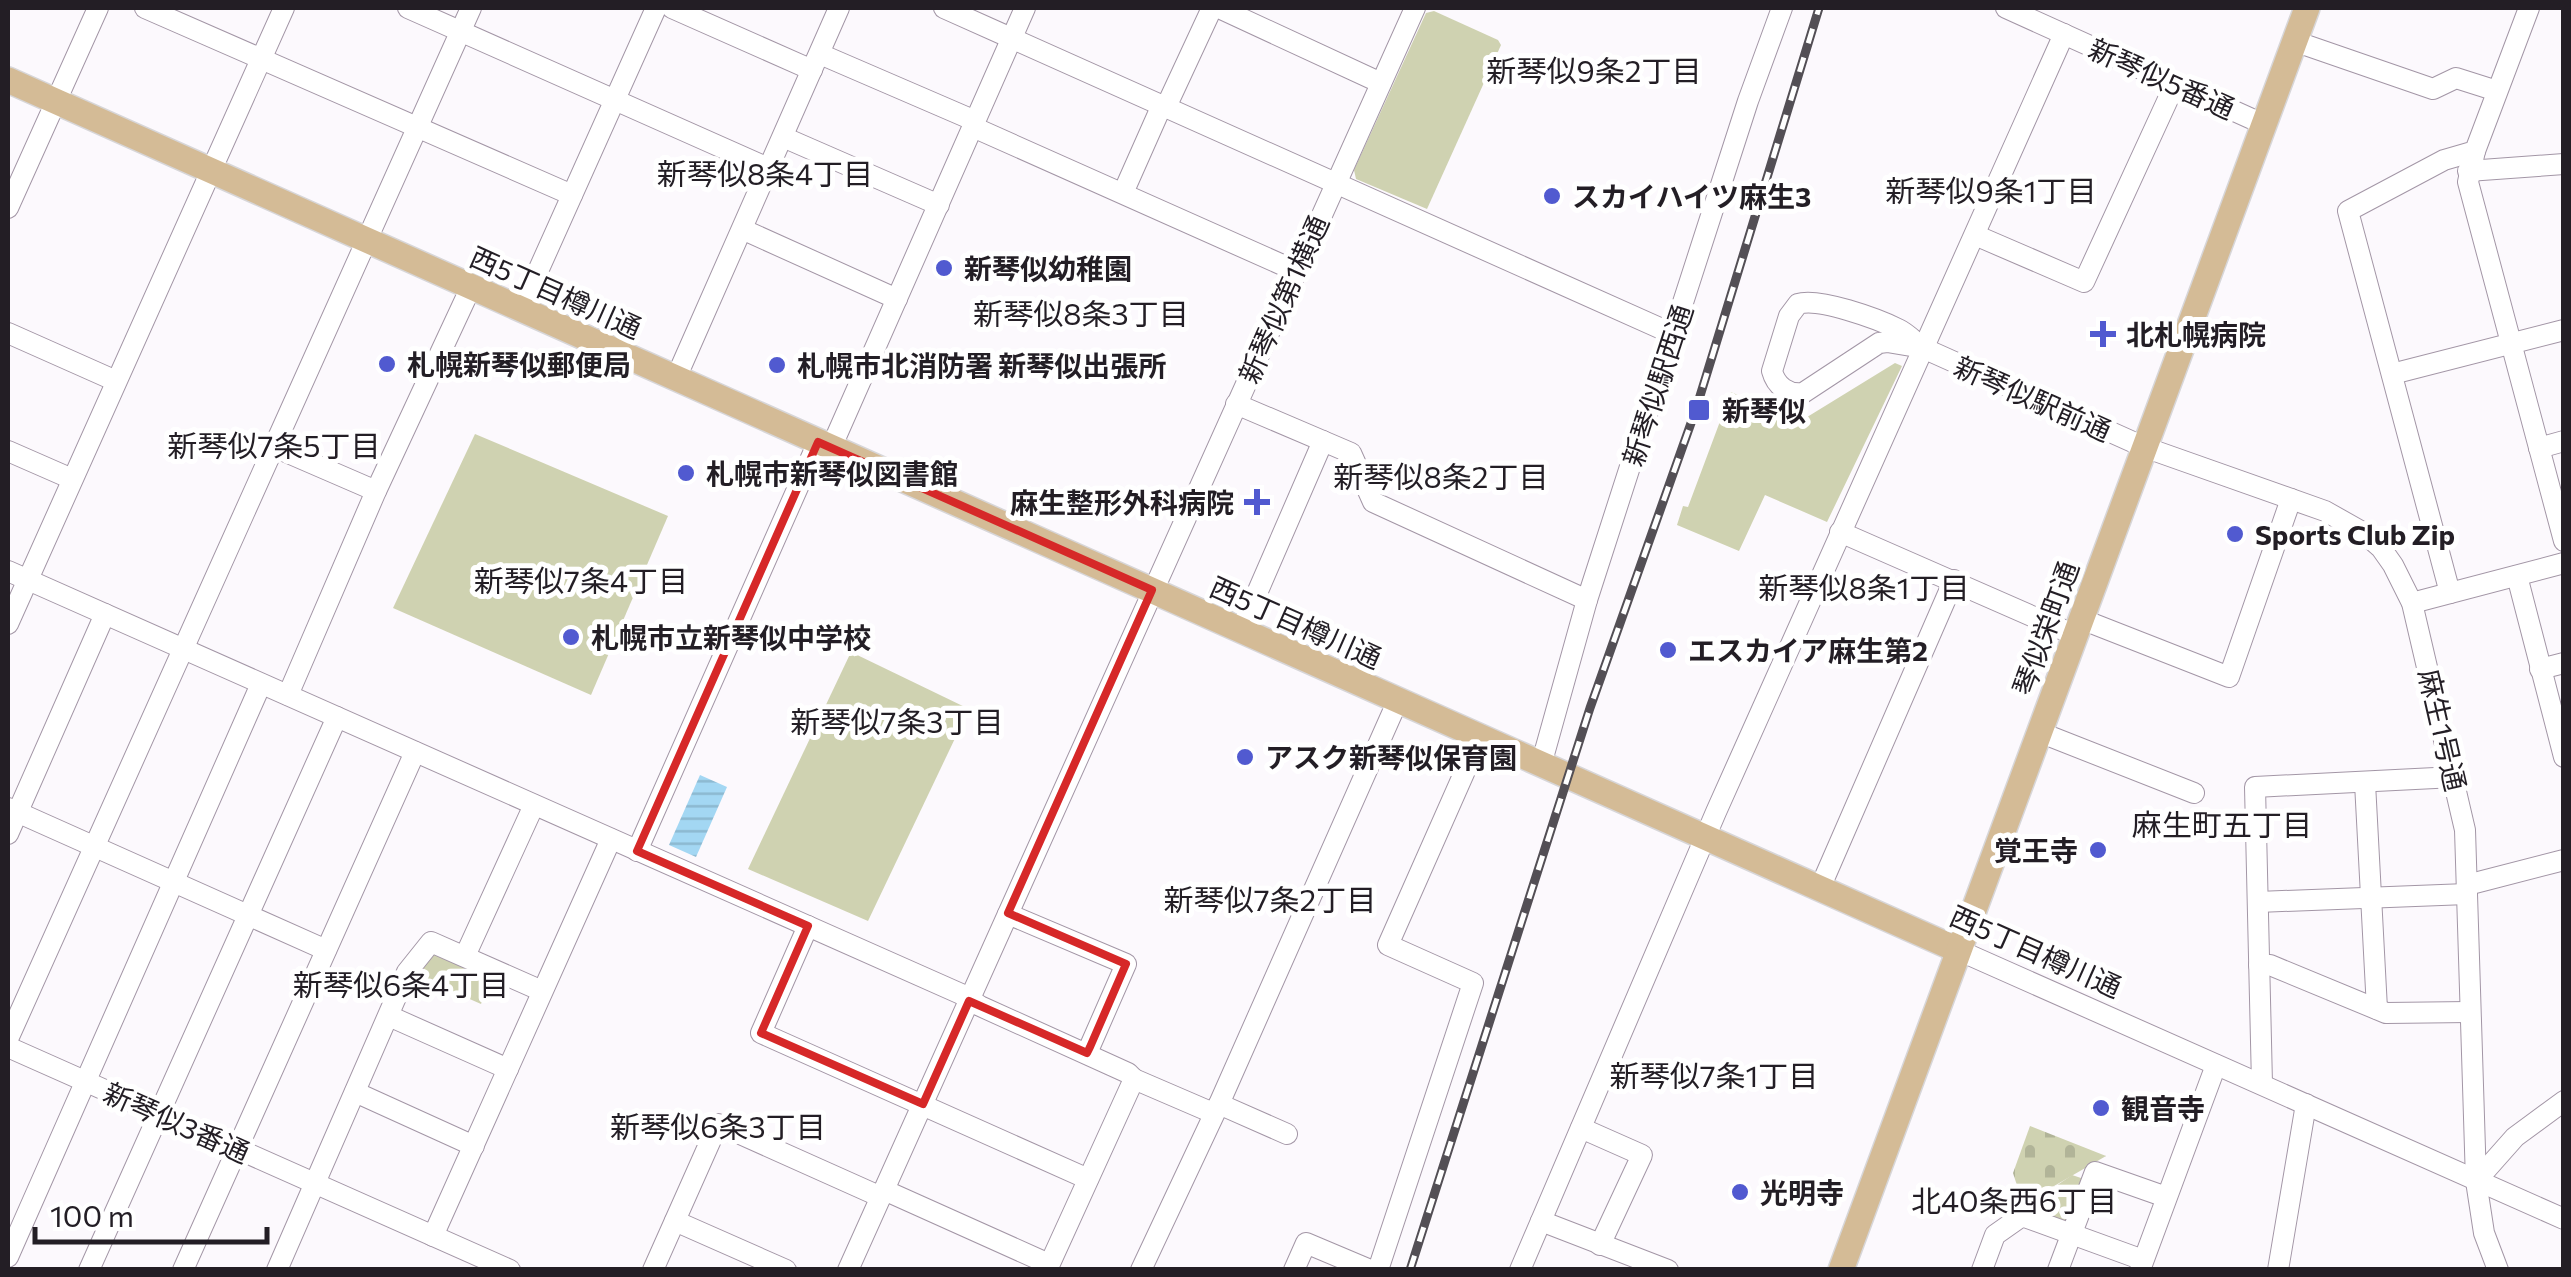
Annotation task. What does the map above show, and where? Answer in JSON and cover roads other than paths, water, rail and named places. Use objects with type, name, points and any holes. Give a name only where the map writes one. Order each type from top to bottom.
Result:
[{"type":"main road","name":"琴似栄町通","points":[[1841,1270],[2306,8]]},
{"type":"main road","name":"西5丁目樽川通","points":[[8,80],[1958,950]]},
{"type":"street","points":[[8,208],[98,8]]},
{"type":"street","points":[[144,8],[572,196]]},
{"type":"street","points":[[8,624],[17,575],[72,479],[284,8]]},
{"type":"street","points":[[408,8],[768,168]]},
{"type":"street","points":[[8,1039],[471,8]]},
{"type":"street","points":[[521,309],[656,8]]},
{"type":"street","points":[[672,8],[973,123],[1296,271]]},
{"type":"street","points":[[676,378],[840,8]]},
{"type":"street","points":[[944,8],[1674,334]]},
{"type":"street","points":[[637,851],[896,300],[1024,8]]},
{"type":"street","points":[[1123,193],[1215,8],[1381,83]]},
{"type":"street","name":"新琴似第1横通","points":[[848,1270],[1414,8]]},
{"type":"street","name":"新琴似駅西通","points":[[1542,764],[1587,600],[1748,100],[1782,8]]},
{"type":"street","points":[[2528,8],[2471,161],[2512,344],[2564,541]]},
{"type":"street","name":"新琴似5番通","points":[[2020,10],[2064,34],[2264,124]]},
{"type":"street","points":[[1520,1270],[1705,837],[2064,34]]},
{"type":"street","points":[[2294,41],[2433,89],[2456,78],[2497,90]]},
{"type":"street","points":[[1975,235],[2084,282],[2176,84]]},
{"type":"street","points":[[784,137],[939,205]]},
{"type":"street","points":[[2450,593],[2348,210],[2444,160],[2564,164]]},
{"type":"street","points":[[744,230],[896,300]]},
{"type":"street","points":[[288,696],[376,491],[471,287]]},
{"type":"street","points":[[1860,357],[1865,339],[1863,326],[1853,313],[1816,302],[1798,304],[1788,316],[1772,372],[1780,387],[1796,394],[1803,392],[1860,357],[1879,344],[1923,348]]},
{"type":"street","name":"新琴似駅前通","points":[[1853,313],[1899,329],[1923,348],[2144,447]]},
{"type":"street","points":[[2392,374],[2564,330]]},
{"type":"street","points":[[8,333],[116,381]]},
{"type":"street","points":[[1236,404],[1351,452],[1373,502],[1587,600]]},
{"type":"street","points":[[1241,630],[1324,441]]},
{"type":"street","points":[[2539,448],[2564,442]]},
{"type":"street","points":[[272,446],[376,491]]},
{"type":"street","name":"麻生1号通","points":[[2144,447],[2325,511],[2364,533],[2381,548],[2412,603],[2465,830],[2476,1181]]},
{"type":"street","points":[[8,451],[72,479]]},
{"type":"street","points":[[1840,532],[2078,627],[2230,677],[2291,498]]},
{"type":"street","points":[[2412,603],[2564,563]]},
{"type":"street","points":[[17,575],[970,998],[1128,1073],[1134,1080],[1287,1134]]},
{"type":"street","points":[[2517,576],[2564,757]]},
{"type":"street","points":[[1820,888],[1954,580]]},
{"type":"street","points":[[8,834],[12,810],[104,614]]},
{"type":"street","points":[[2540,669],[2564,663]]},
{"type":"street","points":[[8,1256],[261,684]]},
{"type":"street","points":[[1141,1270],[1398,700]]},
{"type":"street","points":[[90,1270],[337,718]]},
{"type":"street","points":[[2039,732],[2194,794]]},
{"type":"street","points":[[1378,1270],[1472,983],[1388,946],[1480,737]]},
{"type":"street","points":[[184,1270],[415,752]]},
{"type":"street","points":[[2262,1084],[2254,786],[2455,778]]},
{"type":"street","points":[[2365,782],[2377,1009]]},
{"type":"street","points":[[465,956],[534,805]]},
{"type":"street","points":[[12,810],[326,950]]},
{"type":"street","points":[[433,1236],[610,839]]},
{"type":"street","points":[[2258,902],[2467,890],[2564,860]]},
{"type":"street","points":[[1008,914],[1126,964],[1087,1053]]},
{"type":"street","points":[[808,926],[760,1033],[1088,1179]]},
{"type":"street","points":[[277,1270],[407,972],[431,942],[542,991]]},
{"type":"street","name":"西5丁目樽川通","points":[[1958,950],[2564,1219]]},
{"type":"street","points":[[2259,965],[2270,965],[2386,1013],[2469,1012]]},
{"type":"street","points":[[390,1016],[508,1069]]},
{"type":"street","name":"新琴似3番通","points":[[8,1047],[433,1236],[466,1261],[510,1270]]},
{"type":"street","points":[[1982,1270],[1995,1236],[2022,1216],[2142,1265],[2216,1065]]},
{"type":"street","points":[[653,1270],[718,1124],[1049,1268],[1134,1080]]},
{"type":"street","points":[[356,1092],[474,1146]]},
{"type":"street","points":[[2498,1270],[2484,1233],[2476,1181],[2516,1137],[2564,1102]]},
{"type":"street","points":[[2278,1270],[2306,1104]]},
{"type":"street","points":[[1581,1128],[1642,1156],[1600,1245]]},
{"type":"street","points":[[2058,1270],[2095,1172],[2166,1198]]},
{"type":"street","points":[[675,1222],[786,1270]]},
{"type":"street","points":[[1541,1222],[1668,1270]]},
{"type":"street","points":[[1294,1270],[1306,1243],[1370,1270]]},
{"type":"water","points":[[700,775],[727,787],[696,857],[669,845]]},
{"type":"railway","points":[[1410,1270],[1590,708],[1696,409],[1819,8]]},
{"type":"place","name":"スカイハイツ麻生3","points":[[1552,196]]},
{"type":"place","name":"新琴似幼稚園","points":[[944,268]]},
{"type":"place","name":"北札幌病院","points":[[2103,334]]},
{"type":"place","name":"札幌新琴似郵便局","points":[[387,364]]},
{"type":"place","name":"札幌市北消防署 新琴似出張所","points":[[777,365]]},
{"type":"place","name":"新琴似","points":[[1699,410]]},
{"type":"place","name":"札幌市新琴似図書館","points":[[686,473]]},
{"type":"place","name":"麻生整形外科病院","points":[[1257,502]]},
{"type":"place","name":"Sports Club Zip","points":[[2235,534]]},
{"type":"place","name":"札幌市立新琴似中学校","points":[[571,637]]},
{"type":"place","name":"エスカイア麻生第2","points":[[1668,650]]},
{"type":"place","name":"アスク新琴似保育園","points":[[1245,757]]},
{"type":"place","name":"覚王寺","points":[[2098,850]]},
{"type":"place","name":"観音寺","points":[[2101,1108]]},
{"type":"place","name":"光明寺","points":[[1740,1192]]},
{"type":"district","name":"新琴似9条2丁目","points":[[1594,69]]},
{"type":"district","name":"新琴似8条4丁目","points":[[765,172]]},
{"type":"district","name":"新琴似9条1丁目","points":[[1991,189]]},
{"type":"district","name":"新琴似8条3丁目","points":[[1081,312]]},
{"type":"district","name":"新琴似7条5丁目","points":[[274,444]]},
{"type":"district","name":"新琴似8条2丁目","points":[[1441,475]]},
{"type":"district","name":"新琴似7条4丁目","points":[[581,579]]},
{"type":"district","name":"新琴似8条1丁目","points":[[1864,586]]},
{"type":"district","name":"新琴似7条3丁目","points":[[897,720]]},
{"type":"district","name":"麻生町五丁目","points":[[2222,823]]},
{"type":"district","name":"新琴似7条2丁目","points":[[1270,898]]},
{"type":"district","name":"新琴似6条4丁目","points":[[401,983]]},
{"type":"district","name":"新琴似7条1丁目","points":[[1714,1074]]},
{"type":"district","name":"新琴似6条3丁目","points":[[718,1125]]},
{"type":"district","name":"北40条西6丁目","points":[[2014,1199]]}]
